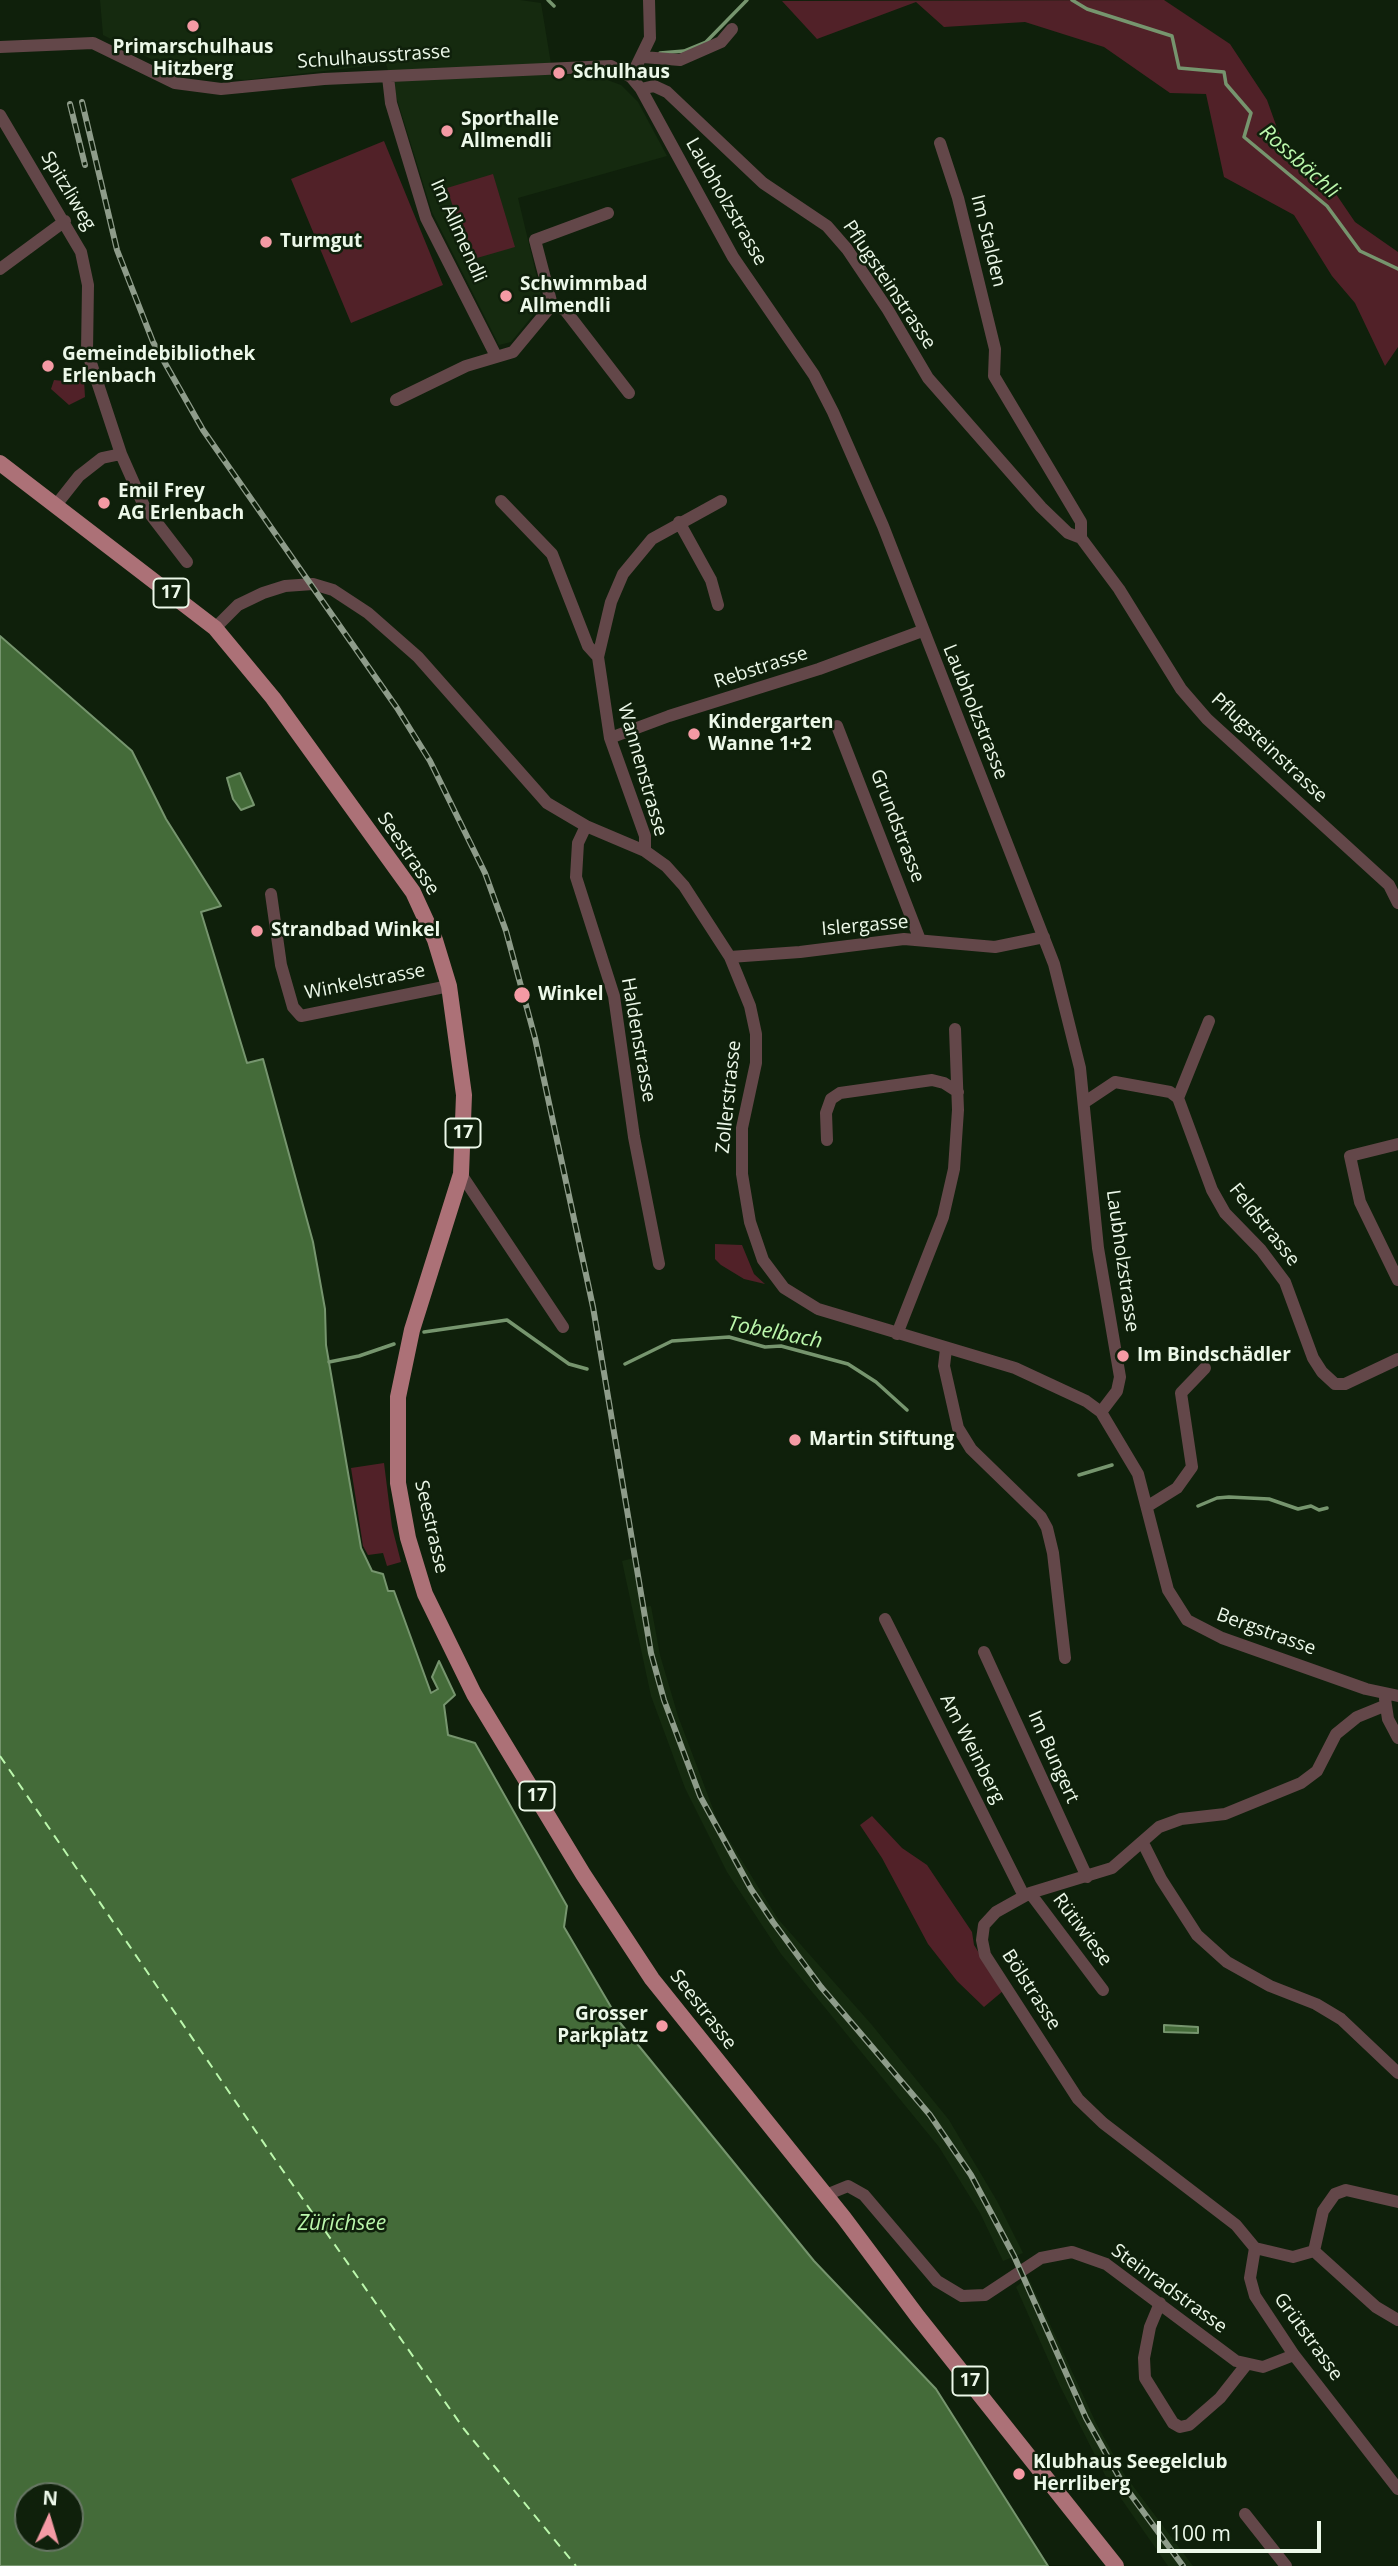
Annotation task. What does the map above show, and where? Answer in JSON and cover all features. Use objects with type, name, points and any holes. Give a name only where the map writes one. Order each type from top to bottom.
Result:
[{"type":"main road","name":"Seestrasse","points":[[0,463],[215,628],[272,698],[413,892],[435,940],[449,986],[464,1094],[461,1174],[411,1330],[398,1397],[398,1483],[408,1538],[425,1594],[474,1694],[609,1915],[652,1979],[826,2195],[918,2317],[1116,2566]]},
{"type":"street","points":[[631,77],[643,57],[650,37],[649,0]]},
{"type":"street","points":[[643,57],[680,60],[721,42],[732,29]]},
{"type":"street","name":"Schulhausstrasse","points":[[0,47],[93,43],[164,79],[221,89],[324,79],[611,66],[631,77]]},
{"type":"street","name":"Im Allmendli","points":[[388,77],[391,103],[426,218],[495,356]]},
{"type":"street","name":"Laubholzstrasse","points":[[631,77],[641,89],[733,257],[814,375],[833,412],[883,526],[1044,937],[1072,1030],[1085,1102],[1098,1248],[1120,1377],[1117,1391],[1101,1412]]},
{"type":"street","name":"Pflugsteinstrasse","points":[[641,89],[654,86],[667,92],[763,183],[827,226],[847,249],[881,300],[928,378],[1041,507],[1068,533],[1081,538],[1119,589],[1181,689],[1207,719],[1389,885],[1398,903]]},
{"type":"street","name":"Spitzliweg","points":[[0,115],[81,252],[85,268],[87,351],[90,366],[121,454],[144,506],[187,562]]},
{"type":"street","name":"Im Stalden","points":[[940,143],[958,198],[995,349]]},
{"type":"street","points":[[552,305],[535,240],[608,213]]},
{"type":"street","points":[[0,269],[65,222]]},
{"type":"street","points":[[396,400],[466,366],[513,352],[552,305]]},
{"type":"street","points":[[552,305],[565,310],[629,393]]},
{"type":"street","name":"Pflugsteinstrasse","points":[[995,349],[994,376],[1081,522],[1081,538]]},
{"type":"street","points":[[56,505],[79,476],[102,458],[121,454]]},
{"type":"street","name":"Wannenstrasse","points":[[501,501],[552,554],[589,646],[598,657]]},
{"type":"street","name":"Wannenstrasse","points":[[646,852],[645,836],[610,738],[598,657],[611,602],[623,573],[652,539],[721,501]]},
{"type":"street","points":[[679,522],[711,580],[718,605]]},
{"type":"street","name":"Zollerstrasse","points":[[215,628],[238,606],[263,593],[303,584],[333,590],[368,613],[418,657],[547,803],[586,826],[646,852],[666,866],[684,886],[730,957],[750,1006],[756,1034],[755,1063],[742,1128],[742,1174],[751,1222],[763,1260],[784,1288],[818,1309],[1015,1368],[1067,1390],[1101,1412],[1131,1459],[1149,1512]]},
{"type":"street","name":"Rebstrasse","points":[[610,738],[669,716],[819,669],[922,631]]},
{"type":"street","name":"Grundstrasse","points":[[837,726],[920,940]]},
{"type":"street","name":"Haldenstrasse","points":[[586,826],[578,843],[576,877],[614,996],[634,1137],[659,1264]]},
{"type":"street","name":"Winkelstrasse","points":[[271,894],[281,965],[293,1007],[301,1016],[449,986]]},
{"type":"street","name":"Islergasse","points":[[730,957],[800,953],[904,939],[995,947],[1044,937]]},
{"type":"street","points":[[1085,1102],[1115,1082],[1170,1092],[1178,1098],[1209,1021]]},
{"type":"street","points":[[897,1334],[943,1217],[954,1169],[958,1092],[956,1029]]},
{"type":"street","points":[[827,1140],[826,1113],[831,1099],[840,1093],[932,1080],[944,1083],[958,1092]]},
{"type":"street","name":"Feldstrasse","points":[[1178,1098],[1212,1190],[1225,1213],[1261,1250],[1285,1282],[1313,1358],[1322,1372],[1335,1384],[1345,1384],[1398,1359]]},
{"type":"street","points":[[1398,1144],[1350,1156],[1360,1202],[1398,1280]]},
{"type":"street","points":[[461,1174],[563,1327]]},
{"type":"street","points":[[946,1349],[944,1366],[958,1428],[971,1448],[1041,1517],[1047,1528],[1053,1553],[1065,1658]]},
{"type":"street","points":[[1149,1512],[1177,1488],[1192,1466],[1181,1394],[1205,1368]]},
{"type":"street","name":"Bergstrasse","points":[[1149,1512],[1168,1590],[1187,1620],[1222,1638],[1389,1699]]},
{"type":"street","name":"Am Weinberg","points":[[885,1619],[1027,1895]]},
{"type":"street","name":"Im Bungert","points":[[984,1652],[1087,1878]]},
{"type":"street","points":[[1389,1699],[1398,1738]]},
{"type":"street","name":"Bölstrasse","points":[[1255,2248],[1232,2222],[1103,2123],[1078,2099],[985,1955],[982,1940],[984,1925],[996,1912],[1027,1895],[1057,1882],[1087,1878],[1112,1868],[1159,1828],[1181,1819],[1225,1814],[1301,1783],[1317,1770],[1336,1734],[1357,1717],[1389,1699]]},
{"type":"street","points":[[1143,1843],[1161,1879],[1198,1935],[1217,1953],[1270,1986],[1316,2004],[1342,2019],[1398,2073]]},
{"type":"street","name":"Rütiwiese","points":[[1027,1895],[1103,1990]]},
{"type":"street","name":"Steinradstrasse","points":[[826,2195],[848,2186],[864,2194],[937,2281],[961,2295],[985,2295],[1041,2258],[1072,2252],[1106,2264],[1225,2355],[1246,2365]]},
{"type":"street","points":[[1314,2251],[1323,2211],[1335,2194],[1346,2190],[1398,2202]]},
{"type":"street","points":[[1255,2248],[1293,2257],[1314,2251]]},
{"type":"street","name":"Grütstrasse","points":[[1255,2248],[1250,2278],[1255,2296],[1294,2355],[1398,2489]]},
{"type":"street","points":[[1314,2251],[1376,2307],[1398,2320]]},
{"type":"street","points":[[1160,2303],[1150,2327],[1144,2358],[1145,2378],[1173,2423],[1180,2427],[1189,2425],[1220,2398],[1246,2365],[1263,2367],[1294,2355]]},
{"type":"street","points":[[1245,2514],[1286,2566]]},
{"type":"shaded area","points":[[100,0],[520,0],[541,3],[553,76],[591,74],[621,85],[638,102],[667,156],[518,198],[543,303],[511,342],[499,345],[432,212],[386,64],[245,80],[185,76],[103,35]]},
{"type":"shaded area","points":[[1164,0],[1230,44],[1267,100],[1281,139],[1323,175],[1355,222],[1398,252],[1398,347],[1385,366],[1355,303],[1332,276],[1294,215],[1224,177],[1206,94],[1170,93],[1104,47],[1025,22],[944,27],[916,2],[817,39],[782,1]]},
{"type":"shaded area","points":[[384,141],[443,285],[351,323],[291,179]]},
{"type":"shaded area","points":[[493,174],[515,247],[470,260],[447,188]]},
{"type":"shaded area","points":[[68,374],[84,380],[85,397],[69,405],[51,389],[54,380],[63,381]]},
{"type":"shaded area","points":[[715,1244],[742,1245],[754,1274],[765,1284],[744,1279],[721,1265],[715,1259]]},
{"type":"shaded area","points":[[384,1463],[392,1527],[401,1562],[387,1566],[383,1553],[368,1555],[363,1546],[351,1468]]},
{"type":"shaded area","points":[[638,1557],[645,1607],[651,1606],[660,1655],[678,1716],[718,1822],[778,1919],[872,2025],[949,2120],[997,2201],[1023,2253],[1003,2261],[980,2213],[939,2147],[781,1954],[727,1872],[685,1788],[651,1696],[622,1561]]},
{"type":"shaded area","points":[[872,1816],[902,1848],[927,1865],[972,1932],[974,1945],[1003,1991],[984,2007],[957,1981],[928,1944],[882,1858],[860,1825]]},
{"type":"shaded area","points":[[1028,2277],[1096,2423],[1124,2474],[1193,2566],[1168,2566],[1106,2477],[1060,2386],[1016,2287]]},
{"type":"water","name":"Zürichsee","points":[[0,636],[132,751],[166,819],[221,906],[201,912],[247,1063],[263,1059],[313,1242],[325,1309],[326,1345],[361,1548],[372,1571],[383,1574],[388,1591],[394,1591],[431,1693],[438,1689],[432,1677],[439,1661],[455,1695],[444,1705],[448,1735],[475,1743],[567,1906],[564,1927],[621,2024],[814,2261],[936,2389],[1048,2566],[0,2566]]},
{"type":"water","points":[[240,773],[254,805],[241,810],[233,799],[227,778]]},
{"type":"water","points":[[1164,2025],[1198,2027],[1198,2033],[1164,2032]]},
{"type":"waterway","name":"Rossbächli","points":[[548,0],[554,6]]},
{"type":"waterway","name":"Rossbächli","points":[[660,53],[684,51],[706,42],[747,0]]},
{"type":"waterway","name":"Rossbächli","points":[[1072,0],[1087,9],[1172,36],[1179,68],[1224,72],[1226,84],[1251,113],[1244,137],[1327,206],[1360,251],[1398,269]]},
{"type":"waterway","name":"Tobelbach","points":[[424,1332],[507,1320],[569,1364],[587,1369]]},
{"type":"waterway","name":"Tobelbach","points":[[625,1364],[672,1341],[729,1337],[765,1347],[781,1346],[848,1364],[876,1382],[907,1410]]},
{"type":"waterway","name":"Tobelbach","points":[[329,1362],[359,1356],[394,1344]]},
{"type":"waterway","name":"Tobelbach","points":[[1079,1475],[1112,1465]]},
{"type":"waterway","name":"Tobelbach","points":[[1198,1506],[1217,1498],[1229,1497],[1269,1499],[1298,1509],[1311,1506],[1319,1510],[1327,1508]]},
{"type":"ferry route","points":[[0,1756],[274,2158],[464,2429],[576,2566]]},
{"type":"railway","points":[[82,102],[117,250],[153,342],[203,430],[397,708],[430,761],[485,873],[506,931],[535,1038],[593,1307],[651,1653],[664,1700],[700,1796],[751,1889],[773,1922],[821,1987],[930,2115],[971,2175],[1014,2256],[1086,2418],[1123,2484],[1183,2566]]},
{"type":"railway","points":[[70,104],[85,165]]},
{"type":"place","name":"Primarschulhaus Hitzberg","points":[[193,26]]},
{"type":"place","name":"Schulhaus","points":[[559,73]]},
{"type":"place","name":"Sporthalle Allmendli","points":[[447,131]]},
{"type":"place","name":"Turmgut","points":[[266,242]]},
{"type":"place","name":"Schwimmbad Allmendli","points":[[506,296]]},
{"type":"place","name":"Gemeindebibliothek Erlenbach","points":[[48,366]]},
{"type":"place","name":"Emil Frey AG Erlenbach","points":[[104,503]]},
{"type":"place","name":"Kindergarten Wanne 1+2","points":[[694,734]]},
{"type":"place","name":"Strandbad Winkel","points":[[257,931]]},
{"type":"place","name":"Winkel","points":[[522,995]]},
{"type":"place","name":"Im Bindschädler","points":[[1123,1356]]},
{"type":"place","name":"Martin Stiftung","points":[[795,1440]]},
{"type":"place","name":"Grosser Parkplatz","points":[[662,2026]]},
{"type":"place","name":"Klubhaus Seegelclub Herrliberg","points":[[1019,2474]]}]
